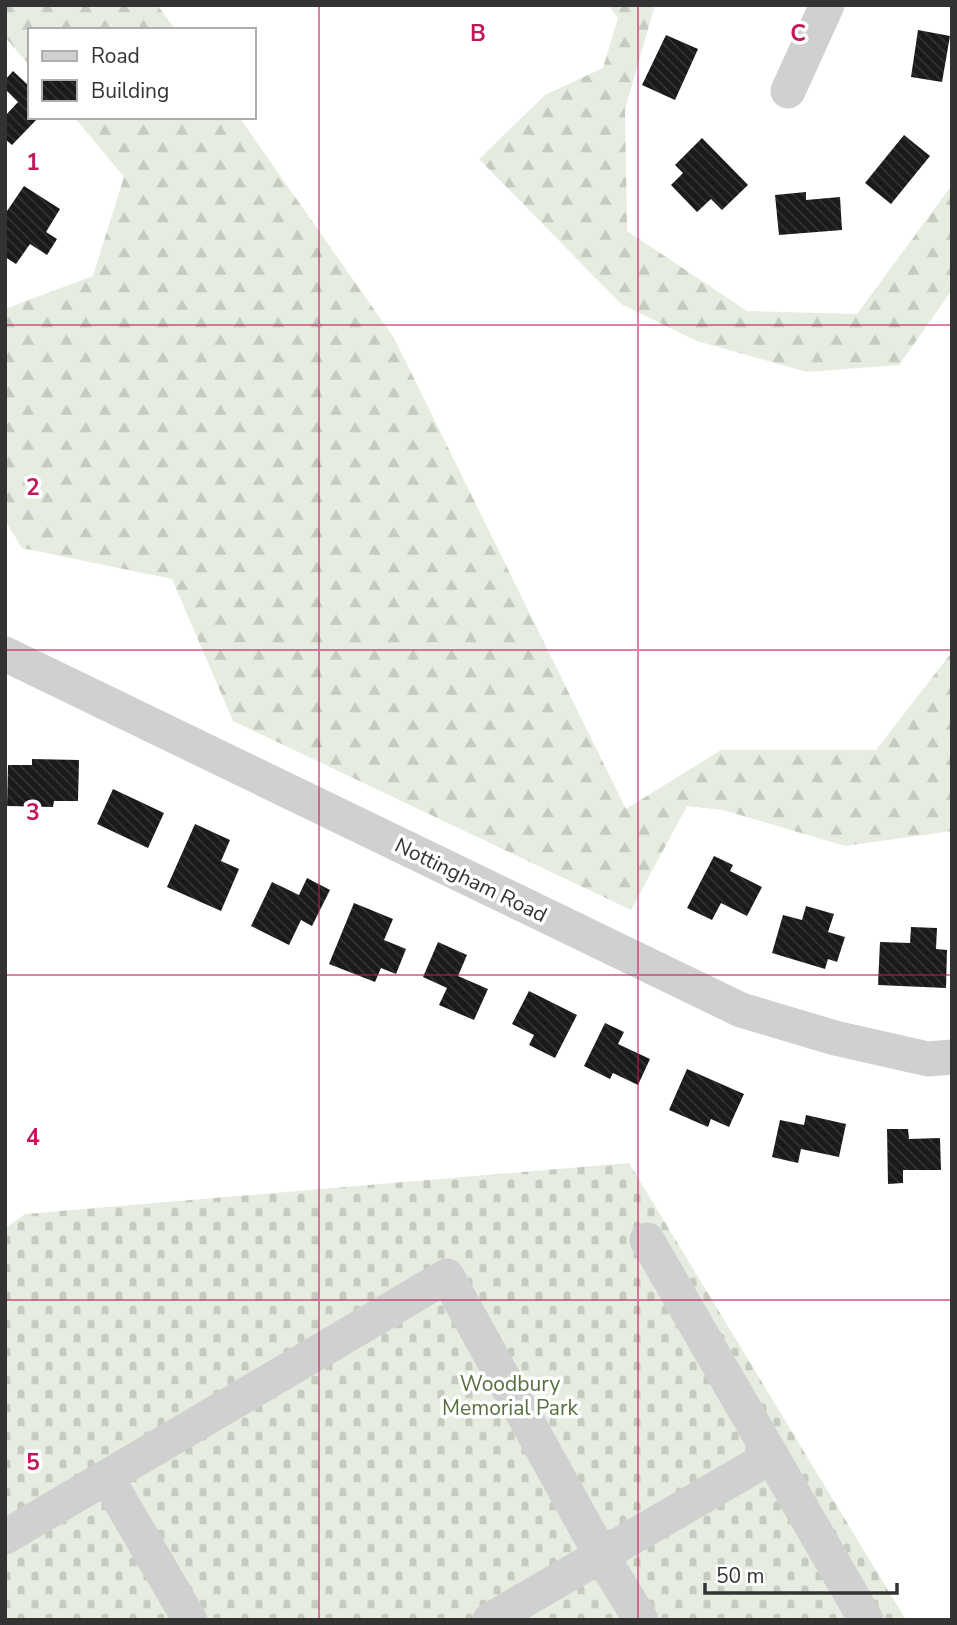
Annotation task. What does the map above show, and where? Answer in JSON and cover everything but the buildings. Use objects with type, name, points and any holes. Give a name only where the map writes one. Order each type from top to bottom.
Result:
[{"type":"street","points":[[788,91],[827,5]]},
{"type":"street","name":"Nottingham Road","points":[[5,654],[741,1010],[874,1047],[928,1059],[952,1057]]},
{"type":"street","points":[[647,1240],[866,1620]]},
{"type":"street","points":[[5,1537],[447,1276],[601,1555],[641,1620]]},
{"type":"street","points":[[490,1620],[772,1456]]},
{"type":"street","points":[[107,1478],[190,1620]]},
{"type":"green space","points":[[5,5],[157,5],[174,28],[28,28],[28,64],[5,37]]},
{"type":"green space","points":[[608,5],[655,5],[625,109],[627,231],[747,311],[857,314],[952,185],[952,290],[899,365],[807,372],[697,341],[621,304],[479,159],[545,95],[603,68],[618,18]]},
{"type":"green space","points":[[76,119],[240,119],[394,338],[626,809],[721,750],[876,750],[952,652],[952,831],[845,846],[723,810],[687,806],[631,910],[233,721],[172,579],[22,548],[5,520],[5,309],[93,276],[124,177]]},
{"type":"green space","name":"Woodbury Memorial Park","points":[[629,1163],[906,1620],[5,1620],[5,1228],[25,1214]]}]
